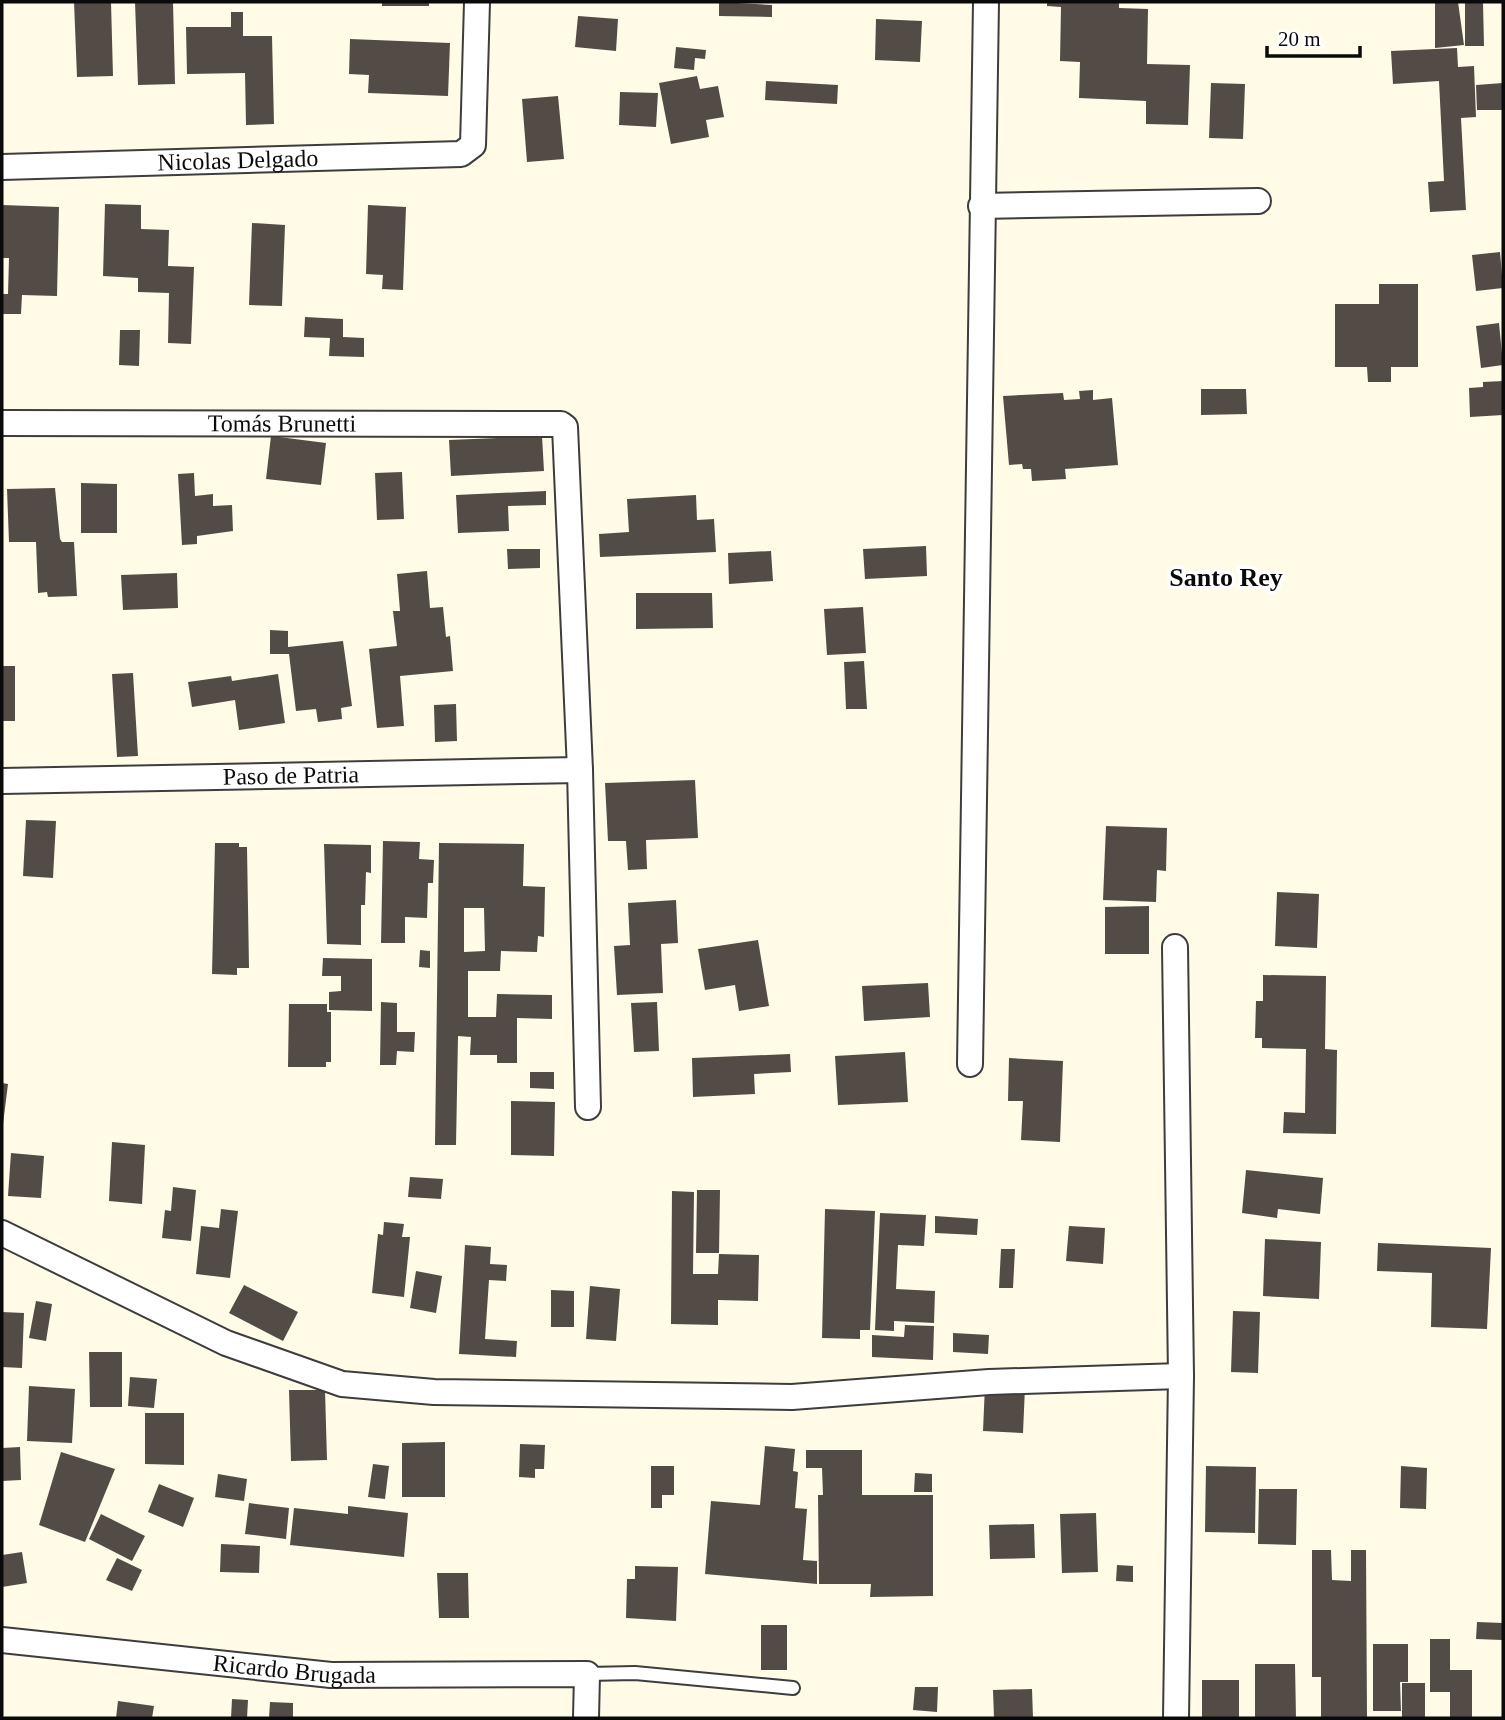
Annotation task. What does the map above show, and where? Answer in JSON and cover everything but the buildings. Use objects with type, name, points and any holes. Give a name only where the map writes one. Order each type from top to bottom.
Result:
[{"type":"street","name":"Nicolas Delgado","points":[[2,167],[461,154],[473,145],[477,2]]},
{"type":"street","points":[[970,1064],[986,2]]},
{"type":"street","points":[[981,206],[1258,201]]},
{"type":"street","name":"Tomás Brunetti","points":[[2,423],[561,424],[567,432],[580,770]]},
{"type":"street","points":[[580,770],[588,1107]]},
{"type":"street","name":"Paso de Patria","points":[[2,781],[580,770]]},
{"type":"street","points":[[1175,947],[1181,1376],[1176,1718]]},
{"type":"street","points":[[2,1233],[226,1343],[342,1384],[433,1392],[792,1397],[989,1382],[1181,1376]]},
{"type":"street","name":"Ricardo Brugada","points":[[2,1640],[331,1675],[587,1674]]},
{"type":"street","points":[[586,1718],[587,1674]]},
{"type":"lane","points":[[587,1674],[635,1673],[793,1688]]},
{"type":"district","name":"Santo Rey","points":[[1226,577]]}]
